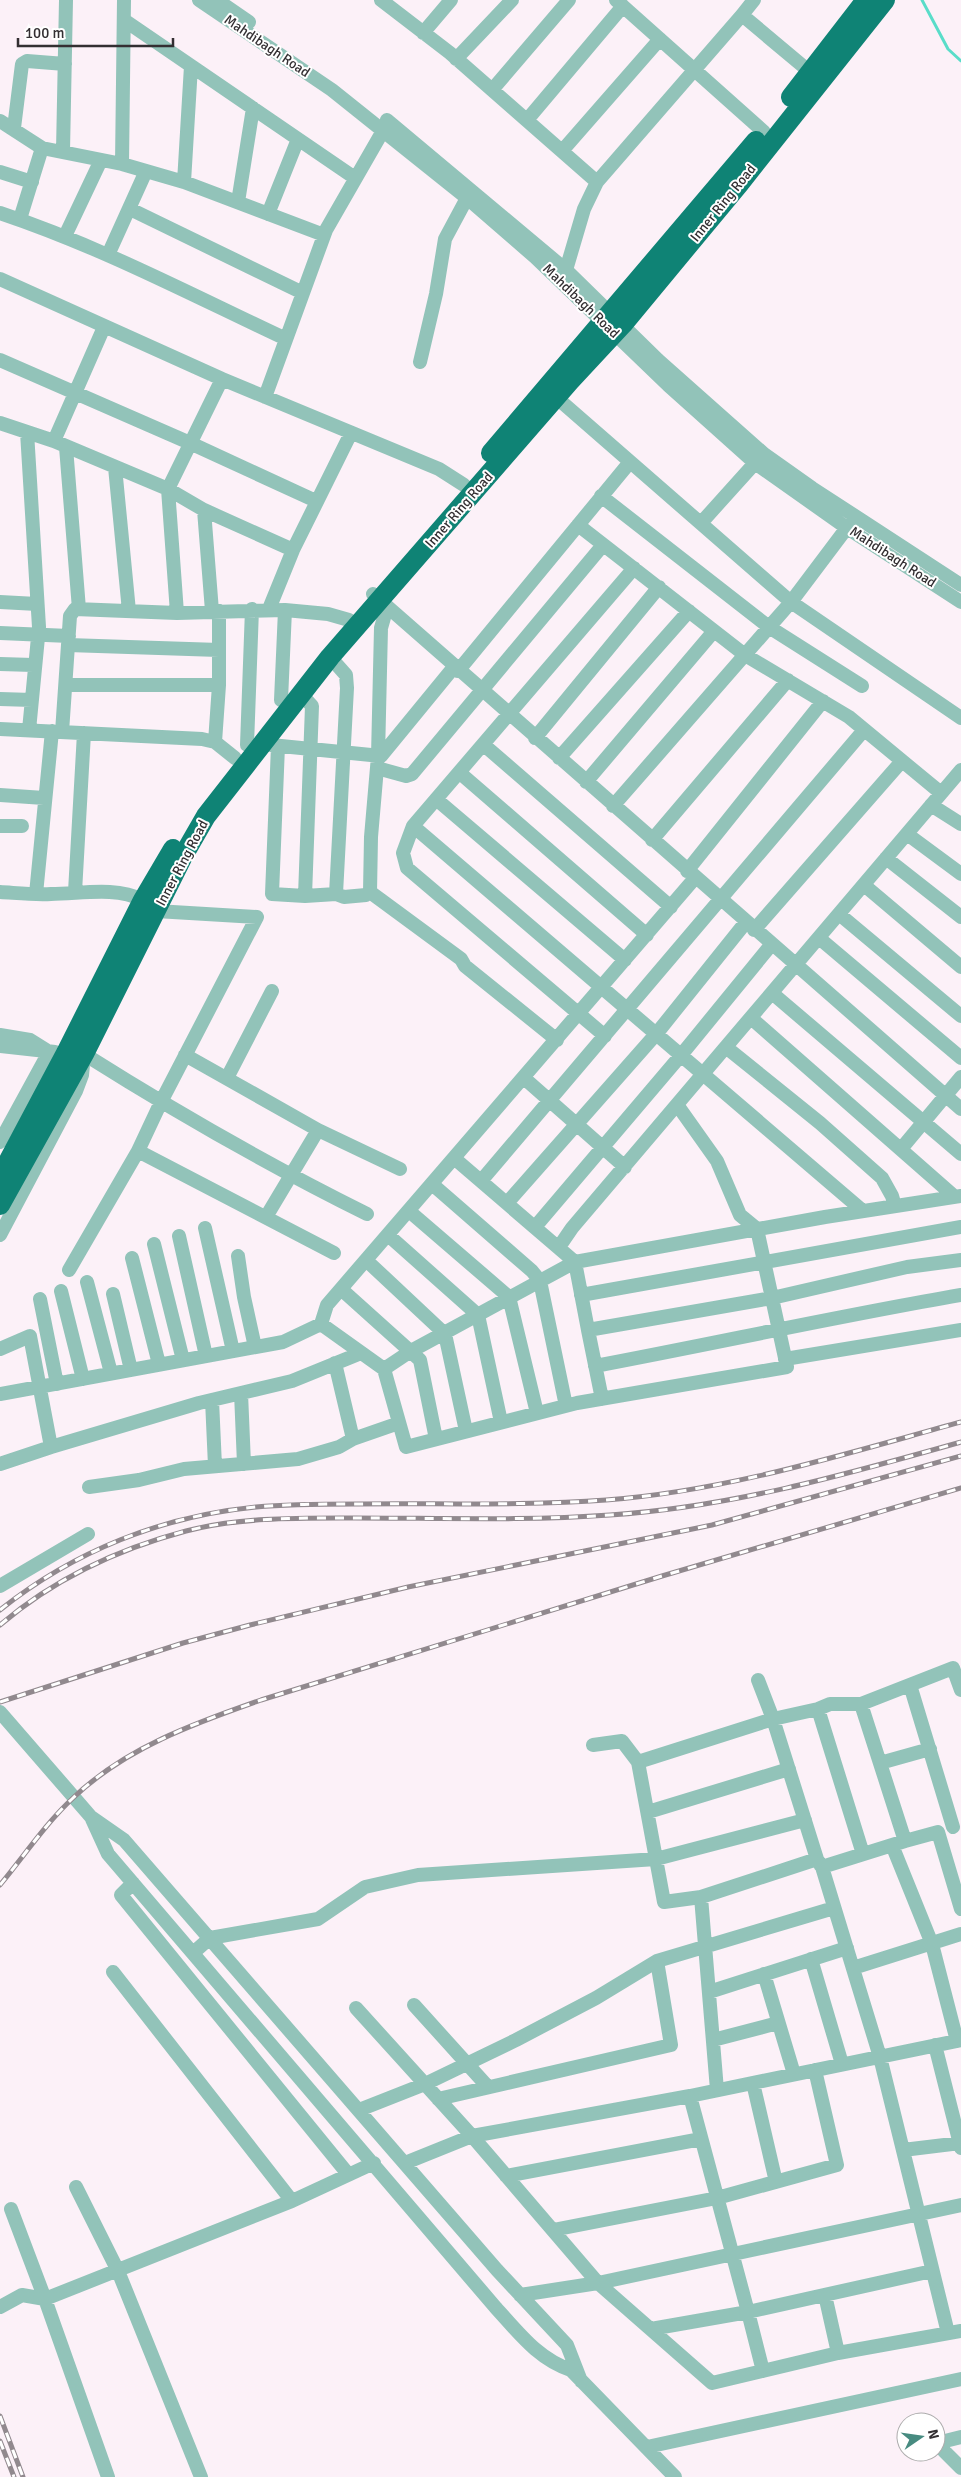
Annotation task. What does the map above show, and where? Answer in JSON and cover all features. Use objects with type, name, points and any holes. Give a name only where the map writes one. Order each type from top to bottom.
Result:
[{"type":"highway","name":"Inner Ring Road","points":[[65,1061],[150,905],[189,821],[256,748],[379,600],[557,398],[612,322],[810,72],[870,2]]},
{"type":"highway","name":"Inner Ring Road","points":[[150,905],[183,856],[206,816],[256,748],[281,700],[349,620],[379,600],[464,485],[739,184],[870,2]]},
{"type":"highway","points":[[0,1177],[65,1061]]},
{"type":"highway","points":[[0,1205],[65,1061]]},
{"type":"street","points":[[63,151],[66,0]]},
{"type":"street","points":[[122,164],[124,0]]},
{"type":"street","name":"Mahdibagh Road","points":[[199,0],[386,126],[566,270],[668,385],[755,463],[847,528],[961,602]]},
{"type":"street","name":"Mahdibagh Road","points":[[217,0],[344,87],[467,198],[658,360],[751,443],[785,470],[961,586]]},
{"type":"street","points":[[424,33],[450,0]]},
{"type":"street","points":[[456,59],[512,0]]},
{"type":"street","points":[[492,90],[569,0]]},
{"type":"street","points":[[566,270],[584,209],[597,182],[754,0]]},
{"type":"street","points":[[385,1],[456,59],[597,182]]},
{"type":"street","points":[[527,120],[620,3],[764,132]]},
{"type":"street","points":[[742,15],[810,72]]},
{"type":"street","points":[[124,20],[356,178]]},
{"type":"street","points":[[562,152],[660,39]]},
{"type":"street","points":[[14,128],[22,64],[27,61],[65,64]]},
{"type":"street","points":[[184,182],[191,66]]},
{"type":"street","points":[[238,202],[253,108]]},
{"type":"street","points":[[0,121],[14,128],[42,148],[122,164],[184,182],[324,235]]},
{"type":"street","points":[[265,398],[324,235],[386,126]]},
{"type":"street","points":[[268,214],[298,139]]},
{"type":"street","points":[[20,219],[42,148]]},
{"type":"street","points":[[65,236],[101,160]]},
{"type":"street","points":[[108,255],[146,171]]},
{"type":"street","points":[[0,172],[32,182]]},
{"type":"street","points":[[420,362],[436,294],[444,239],[467,198]]},
{"type":"street","points":[[130,209],[303,293]]},
{"type":"street","points":[[0,213],[65,236],[286,339]]},
{"type":"street","points":[[0,279],[265,398],[439,470],[464,485]]},
{"type":"street","points":[[80,608],[60,444],[74,393],[104,327]]},
{"type":"street","points":[[0,360],[190,443],[316,501]]},
{"type":"street","points":[[177,612],[168,489],[222,379]]},
{"type":"street","points":[[557,398],[791,602],[961,718]]},
{"type":"street","points":[[0,423],[60,444],[168,489],[204,510],[293,550]]},
{"type":"street","points":[[27,432],[38,604],[38,634],[29,730]]},
{"type":"street","points":[[269,609],[293,550],[316,501],[352,433]]},
{"type":"street","points":[[378,762],[381,756],[630,462]]},
{"type":"street","points":[[701,523],[755,463]]},
{"type":"street","points":[[115,467],[129,611]]},
{"type":"street","points":[[601,496],[769,627],[862,686]]},
{"type":"street","points":[[204,510],[220,650],[215,742]]},
{"type":"street","points":[[613,806],[791,602],[855,516]]},
{"type":"street","points":[[578,524],[745,655],[849,717],[941,793]]},
{"type":"street","points":[[0,729],[215,742],[256,748],[311,748],[342,751],[378,762],[406,776],[412,774],[482,692],[603,545]]},
{"type":"street","points":[[605,1036],[407,868],[403,853],[413,826],[634,568]]},
{"type":"street","points":[[535,738],[659,587]]},
{"type":"street","points":[[379,600],[771,945],[961,1109]]},
{"type":"street","points":[[370,892],[378,762],[381,628],[379,600]]},
{"type":"street","points":[[0,602],[38,604]]},
{"type":"street","points":[[36,894],[44,798],[67,685],[70,616],[75,609],[177,612],[269,609],[312,612],[349,620]]},
{"type":"street","points":[[252,609],[256,748],[272,894],[305,896],[336,894],[344,897],[370,892],[461,959],[465,966],[557,1040]]},
{"type":"street","points":[[281,700],[285,610]]},
{"type":"street","points":[[559,758],[689,611]]},
{"type":"street","points":[[586,782],[714,631]]},
{"type":"street","points":[[0,633],[38,634],[69,640],[220,650]]},
{"type":"street","points":[[330,657],[346,674],[336,894]]},
{"type":"street","points":[[0,664],[34,665]]},
{"type":"street","points":[[652,840],[788,680]]},
{"type":"street","points":[[67,685],[218,685]]},
{"type":"street","points":[[301,694],[312,706],[305,896]]},
{"type":"street","points":[[0,699],[32,700]]},
{"type":"street","points":[[0,1394],[283,1342],[321,1324],[327,1305],[340,1289],[671,907],[691,874],[823,702]]},
{"type":"street","points":[[481,1181],[864,730]]},
{"type":"street","points":[[75,892],[84,733]]},
{"type":"street","points":[[484,745],[671,907]]},
{"type":"street","points":[[507,1203],[750,926],[902,761]]},
{"type":"street","points":[[559,1247],[572,1228],[678,1106],[941,793],[956,784],[961,770]]},
{"type":"street","points":[[460,773],[647,935]]},
{"type":"street","points":[[0,795],[44,798]]},
{"type":"street","points":[[436,799],[625,960]]},
{"type":"street","points":[[931,805],[961,824]]},
{"type":"street","points":[[0,826],[22,826]]},
{"type":"street","points":[[413,826],[603,986],[863,1211]]},
{"type":"street","points":[[907,834],[961,874]]},
{"type":"street","points":[[886,858],[961,917]]},
{"type":"street","points":[[864,884],[961,967]]},
{"type":"street","points":[[0,892],[36,894],[75,892],[124,893],[150,905],[257,917],[161,1102],[138,1151],[70,1270]]},
{"type":"street","points":[[839,914],[961,1016]]},
{"type":"street","points":[[819,938],[961,1058]]},
{"type":"street","points":[[535,1227],[682,1054],[771,945]]},
{"type":"street","points":[[227,1078],[272,991]]},
{"type":"street","points":[[772,993],[961,1154]]},
{"type":"street","points":[[752,1018],[901,1149],[958,1196]]},
{"type":"street","points":[[0,1035],[30,1040],[65,1061],[161,1102],[291,1176],[367,1214]]},
{"type":"street","points":[[0,1046],[65,1061],[82,1075],[76,1091],[0,1235]]},
{"type":"street","points":[[726,1048],[820,1124],[882,1178],[895,1206]]},
{"type":"street","points":[[185,1055],[318,1130],[400,1170]]},
{"type":"street","points":[[0,1056],[65,1061]]},
{"type":"street","points":[[0,1142],[65,1061]]},
{"type":"street","points":[[901,1149],[961,1077]]},
{"type":"street","points":[[524,1078],[625,1167]]},
{"type":"street","points":[[321,1324],[384,1369],[406,1447],[566,1406],[787,1367],[757,1229],[740,1215],[717,1161],[678,1106]]},
{"type":"street","points":[[266,1217],[318,1130]]},
{"type":"street","points":[[138,1151],[334,1253]]},
{"type":"street","points":[[454,1158],[575,1262],[602,1399]]},
{"type":"street","points":[[432,1184],[521,1261],[540,1281],[566,1406]]},
{"type":"street","points":[[384,1369],[411,1351],[575,1262],[757,1229],[958,1196]]},
{"type":"street","points":[[409,1211],[509,1297],[536,1413]]},
{"type":"street","points":[[581,1295],[961,1227]]},
{"type":"street","points":[[204,1228],[233,1351]]},
{"type":"street","points":[[388,1235],[478,1315],[501,1422]]},
{"type":"street","points":[[179,1236],[206,1356]]},
{"type":"street","points":[[154,1244],[183,1360]]},
{"type":"street","points":[[238,1256],[244,1297],[256,1347]]},
{"type":"street","points":[[132,1258],[160,1364]]},
{"type":"street","points":[[366,1260],[445,1334],[466,1431]]},
{"type":"street","points":[[588,1330],[772,1298],[907,1267],[961,1260]]},
{"type":"street","points":[[87,1282],[111,1373]]},
{"type":"street","points":[[340,1289],[411,1351],[421,1364],[436,1439]]},
{"type":"street","points":[[61,1291],[83,1379]]},
{"type":"street","points":[[113,1294],[131,1370]]},
{"type":"street","points":[[595,1366],[778,1331],[852,1314],[961,1295]]},
{"type":"street","points":[[40,1299],[57,1384]]},
{"type":"street","points":[[785,1359],[961,1330]]},
{"type":"street","points":[[0,1349],[30,1336],[51,1448]]},
{"type":"street","points":[[0,1464],[212,1400],[292,1381],[361,1353]]},
{"type":"street","points":[[335,1363],[353,1438]]},
{"type":"street","points":[[241,1393],[244,1464]]},
{"type":"street","points":[[212,1400],[215,1466]]},
{"type":"street","points":[[90,1487],[139,1480],[184,1469],[298,1459],[339,1447],[353,1438],[399,1423]]},
{"type":"street","points":[[0,1586],[88,1534]]},
{"type":"street","points":[[638,1762],[773,1719],[818,1709],[830,1704],[861,1704],[957,1667],[961,1690]]},
{"type":"street","points":[[356,2008],[472,2136],[598,2283],[712,2383],[838,2353],[954,2332],[932,2271],[880,2057],[773,1719],[758,1680]]},
{"type":"street","points":[[593,1745],[622,1741],[638,1762],[664,1902],[701,1897],[819,1862],[863,1854],[957,1825],[910,1685]]},
{"type":"street","points":[[405,2163],[472,2136],[690,2096],[959,2040],[932,1944],[899,1843],[880,1762],[861,1704]]},
{"type":"street","points":[[818,1709],[863,1854]]},
{"type":"street","points":[[1,1714],[91,1817],[124,1840],[520,2295],[567,2345],[581,2380]]},
{"type":"street","points":[[880,1762],[930,1749]]},
{"type":"street","points":[[648,1812],[789,1769]]},
{"type":"street","points":[[91,1817],[108,1854],[461,2267],[535,2350],[555,2364],[571,2370],[675,2477]]},
{"type":"street","points":[[193,1953],[210,1938],[318,1919],[365,1887],[418,1874],[656,1859],[805,1820]]},
{"type":"street","points":[[938,1832],[961,1909]]},
{"type":"street","points":[[133,1883],[122,1894],[348,2174]]},
{"type":"street","points":[[701,1897],[717,2090]]},
{"type":"street","points":[[360,2110],[425,2084],[467,2063],[596,1998],[657,1961],[834,1908]]},
{"type":"street","points":[[852,1968],[961,1934]]},
{"type":"street","points":[[709,1992],[846,1948]]},
{"type":"street","points":[[811,1959],[842,2064]]},
{"type":"street","points":[[438,2099],[671,2045],[657,1961]]},
{"type":"street","points":[[113,1972],[292,2201]]},
{"type":"street","points":[[764,1974],[794,2074]]},
{"type":"street","points":[[414,2005],[488,2087]]},
{"type":"street","points":[[713,2040],[778,2023]]},
{"type":"street","points":[[903,2150],[960,2145],[935,2045]]},
{"type":"street","points":[[552,2230],[717,2198],[837,2166],[814,2070]]},
{"type":"street","points":[[753,2083],[776,2182]]},
{"type":"street","points":[[690,2096],[763,2371]]},
{"type":"street","points":[[506,2176],[701,2139]]},
{"type":"street","points":[[0,2306],[22,2295],[45,2299],[292,2201],[374,2163]]},
{"type":"street","points":[[76,2187],[118,2271],[201,2477]]},
{"type":"street","points":[[520,2295],[598,2283],[961,2205]]},
{"type":"street","points":[[11,2209],[108,2477]]},
{"type":"street","points":[[651,2329],[748,2312],[932,2271]]},
{"type":"street","points":[[825,2295],[838,2353]]},
{"type":"street","points":[[646,2447],[961,2379]]},
{"type":"street","points":[[961,2437],[940,2442],[944,2451],[961,2468]]},
{"type":"waterway","points":[[922,0],[948,49],[961,61]]},
{"type":"railway","points":[[0,1610],[58,1570],[120,1540],[153,1528],[221,1512],[256,1507],[293,1505],[544,1503],[606,1500],[651,1495],[696,1489],[785,1470],[961,1422]]},
{"type":"railway","points":[[0,1625],[42,1593],[88,1568],[161,1538],[206,1526],[291,1518],[546,1518],[655,1511],[699,1505],[787,1488],[961,1442]]},
{"type":"railway","points":[[0,1702],[183,1643],[250,1625],[408,1587],[712,1525],[961,1456]]},
{"type":"railway","points":[[0,1885],[54,1818],[93,1780],[138,1751],[186,1728],[261,1700],[662,1576],[961,1488]]},
{"type":"railway","points":[[0,2416],[23,2477]]},
{"type":"railway","points":[[0,2441],[14,2477]]}]
